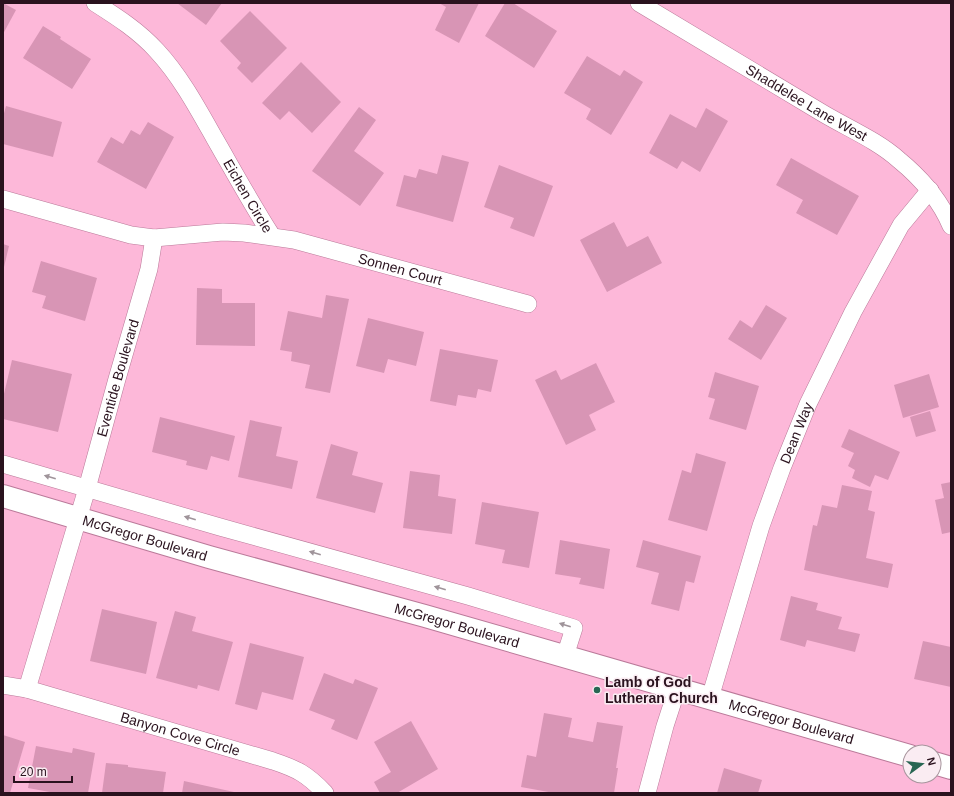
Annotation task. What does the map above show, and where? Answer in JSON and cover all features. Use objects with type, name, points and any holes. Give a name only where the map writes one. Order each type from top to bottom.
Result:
[{"type":"main road","name":"McGregor Boulevard","points":[[3,496],[209,557],[418,614],[902,754]]},
{"type":"street","name":"Eichen Circle","points":[[95,3],[142,36],[172,68],[197,106],[252,206],[272,236]]},
{"type":"street","name":"Shaddelee Lane West","points":[[639,3],[898,158],[930,190],[951,226]]},
{"type":"street","name":"Dean Way","points":[[710,698],[761,526],[782,468],[808,404],[853,312],[898,232],[916,206],[930,190]]},
{"type":"street","name":"Eichen Circle","points":[[3,199],[131,236],[154,238],[223,232],[272,236]]},
{"type":"street","name":"Sonnen Court","points":[[272,236],[316,245],[338,253],[528,304]]},
{"type":"street","name":"Eventide Boulevard","points":[[78,518],[149,270],[154,238]]},
{"type":"street","points":[[3,464],[220,527],[468,596],[574,628],[565,656]]},
{"type":"street","points":[[27,689],[78,518]]},
{"type":"street","name":"Banyon Cove Circle","points":[[3,685],[27,689],[294,768],[312,779],[325,793]]},
{"type":"street","points":[[648,793],[665,726],[677,689]]},
{"type":"building","points":[[3,3],[16,10],[3,34]]},
{"type":"building","points":[[177,3],[222,3],[206,25]]},
{"type":"building","points":[[439,3],[479,3],[459,43],[435,30],[446,7]]},
{"type":"building","points":[[505,3],[513,3],[557,31],[534,68],[485,36]]},
{"type":"building","points":[[250,11],[287,48],[252,83],[237,68],[241,63],[220,41]]},
{"type":"building","points":[[43,26],[91,59],[72,89],[23,58]]},
{"type":"building","points":[[587,56],[620,76],[624,70],[643,82],[611,135],[586,119],[591,109],[564,93]]},
{"type":"building","points":[[301,62],[341,102],[312,133],[289,111],[280,120],[262,103]]},
{"type":"building","points":[[6,106],[62,122],[53,157],[3,144],[3,117]]},
{"type":"building","points":[[359,107],[376,120],[354,151],[384,173],[360,206],[312,171]]},
{"type":"building","points":[[706,108],[728,121],[700,172],[682,161],[677,169],[649,153],[670,114],[696,128]]},
{"type":"building","points":[[148,122],[174,137],[146,189],[97,162],[111,137],[123,144],[131,130],[140,135]]},
{"type":"building","points":[[442,155],[469,162],[453,222],[396,206],[404,175],[416,178],[419,169],[437,174]]},
{"type":"building","points":[[791,158],[859,196],[837,235],[796,213],[803,200],[776,185]]},
{"type":"building","points":[[499,165],[553,186],[534,237],[510,228],[514,218],[484,207]]},
{"type":"building","points":[[614,222],[627,247],[648,236],[662,263],[607,292],[580,240]]},
{"type":"building","points":[[3,244],[9,246],[4,267],[3,267]]},
{"type":"building","points":[[41,261],[97,278],[85,321],[42,308],[46,296],[32,292]]},
{"type":"building","points":[[197,288],[222,289],[222,303],[255,303],[255,346],[196,345]]},
{"type":"building","points":[[326,295],[349,299],[330,393],[305,388],[310,365],[291,361],[292,352],[280,350],[288,311],[322,318]]},
{"type":"building","points":[[766,305],[787,318],[761,360],[728,339],[740,320],[752,328]]},
{"type":"building","points":[[368,318],[424,332],[416,366],[388,359],[384,373],[356,366]]},
{"type":"building","points":[[440,349],[498,360],[491,392],[478,389],[476,398],[458,395],[456,406],[430,401]]},
{"type":"building","points":[[12,360],[72,374],[58,432],[3,419],[3,398]]},
{"type":"building","points":[[596,363],[615,402],[589,415],[596,430],[566,445],[535,380],[556,370],[561,380]]},
{"type":"building","points":[[715,372],[759,386],[746,430],[709,419],[715,399],[708,397]]},
{"type":"building","points":[[929,374],[939,407],[903,418],[894,385]]},
{"type":"building","points":[[930,411],[936,431],[916,437],[910,417]]},
{"type":"building","points":[[160,417],[235,436],[229,461],[211,456],[207,470],[186,465],[187,461],[152,452]]},
{"type":"building","points":[[250,420],[282,427],[276,456],[298,461],[292,489],[238,477]]},
{"type":"building","points":[[849,429],[900,452],[888,480],[875,475],[870,487],[852,478],[855,470],[848,466],[854,453],[841,447]]},
{"type":"building","points":[[331,444],[358,452],[352,475],[383,483],[375,513],[316,498]]},
{"type":"building","points":[[696,453],[726,462],[707,531],[668,520],[682,470],[691,473]]},
{"type":"building","points":[[410,471],[440,475],[438,496],[456,499],[452,534],[403,528]]},
{"type":"building","points":[[951,482],[951,532],[942,534],[935,500],[944,498],[941,484]]},
{"type":"building","points":[[842,485],[872,491],[868,510],[875,512],[866,558],[893,564],[888,588],[804,570],[813,525],[817,526],[822,505],[837,508]]},
{"type":"building","points":[[482,502],[539,512],[529,568],[502,563],[505,550],[475,544]]},
{"type":"building","points":[[560,540],[610,549],[604,589],[579,584],[581,578],[555,574]]},
{"type":"building","points":[[643,540],[701,556],[694,583],[686,581],[679,611],[651,604],[659,573],[636,567]]},
{"type":"building","points":[[791,596],[818,603],[816,610],[842,617],[838,629],[860,634],[855,652],[807,640],[805,647],[780,640]]},
{"type":"building","points":[[102,609],[157,622],[146,674],[90,661]]},
{"type":"building","points":[[175,611],[196,617],[192,631],[233,642],[219,691],[198,685],[197,689],[156,678]]},
{"type":"building","points":[[923,641],[951,647],[951,687],[914,679]]},
{"type":"building","points":[[250,643],[304,657],[293,700],[262,692],[257,710],[235,704]]},
{"type":"building","points":[[324,673],[353,684],[355,679],[378,688],[357,740],[331,729],[335,720],[309,710]]},
{"type":"building","points":[[544,713],[572,718],[568,737],[593,742],[597,722],[623,726],[616,768],[618,768],[614,793],[554,793],[521,787],[527,755],[536,757]]},
{"type":"building","points":[[411,721],[438,769],[397,793],[380,793],[374,782],[391,772],[374,742]]},
{"type":"building","points":[[3,735],[25,742],[10,793],[3,793]]},
{"type":"building","points":[[36,746],[72,753],[73,748],[95,753],[88,793],[55,793],[28,788]]},
{"type":"building","points":[[106,763],[128,765],[128,767],[166,772],[163,793],[102,793]]},
{"type":"building","points":[[724,768],[762,780],[758,793],[717,793]]},
{"type":"building","points":[[184,781],[234,792],[234,793],[182,793]]},
{"type":"place","name":"Lamb of God Lutheran Church","points":[[597,690]]}]
